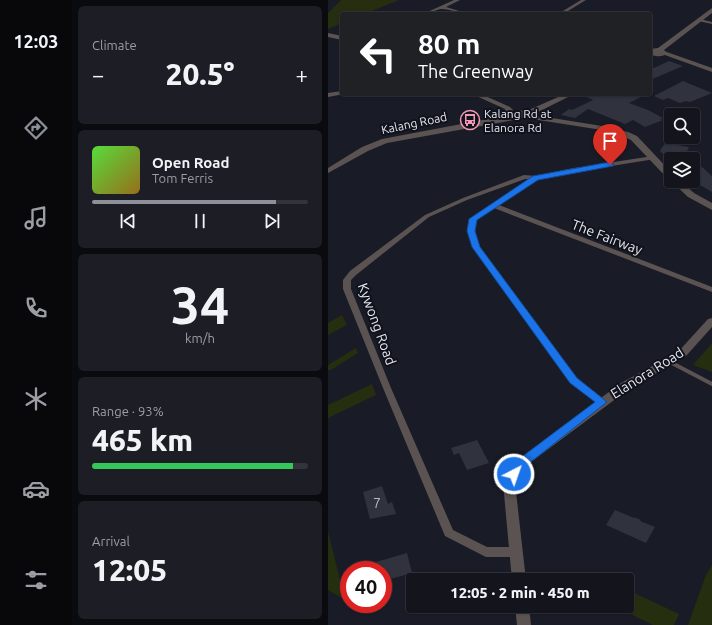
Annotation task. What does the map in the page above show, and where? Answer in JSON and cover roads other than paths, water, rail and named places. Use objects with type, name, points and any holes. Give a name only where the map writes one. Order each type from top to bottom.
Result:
[{"type":"street","points":[[430,12],[458,0]]},
{"type":"street","points":[[563,12],[584,0]]},
{"type":"street","points":[[441,7],[460,12]]},
{"type":"street","points":[[652,53],[662,51],[712,10]]},
{"type":"street","points":[[700,20],[712,23]]},
{"type":"street","points":[[328,34],[340,37]]},
{"type":"street","points":[[662,51],[712,70]]},
{"type":"street","points":[[328,95],[340,93]]},
{"type":"street","points":[[479,96],[497,104],[507,114]]},
{"type":"street","points":[[519,114],[541,108],[567,96]]},
{"type":"street","points":[[541,108],[538,116],[542,119]]},
{"type":"street","name":"Kalang Road","points":[[328,171],[365,149],[385,141],[488,121],[507,114],[519,114]]},
{"type":"street","points":[[519,114],[602,128],[626,134],[634,138],[664,170]]},
{"type":"street","name":"Kywong Road","points":[[516,552],[486,552],[449,533],[387,388],[348,289],[347,280],[353,273],[427,216],[465,199],[524,177],[536,178],[568,171],[653,158]]},
{"type":"street","points":[[536,178],[473,219],[471,231],[476,247],[574,380],[602,402]]},
{"type":"street","points":[[682,188],[691,195],[712,207]]},
{"type":"street","name":"The Fairway","points":[[494,206],[619,256],[712,290]]},
{"type":"street","name":"Elanora Road","points":[[518,573],[509,483],[519,465],[625,386],[682,354],[712,321]]},
{"type":"street","points":[[523,613],[524,625]]},
{"type":"lane","points":[[670,362],[712,384]]},
{"type":"place","name":"Kalang Rd at Elanora Rd","points":[[470,120]]}]
